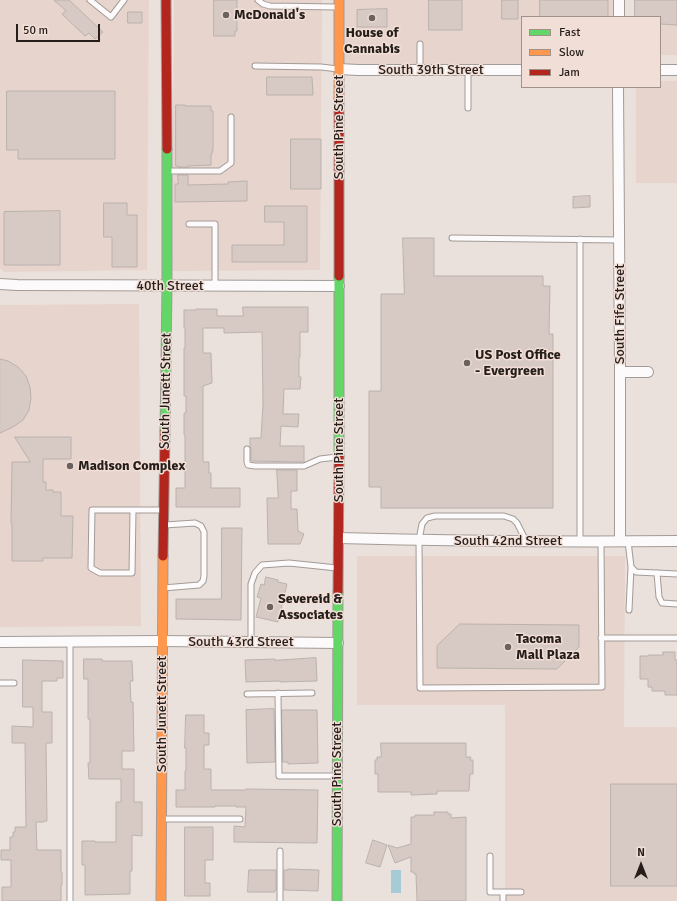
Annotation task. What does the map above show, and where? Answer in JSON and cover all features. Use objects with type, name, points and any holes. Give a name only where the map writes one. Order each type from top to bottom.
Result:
[{"type":"street","name":"South Junett Street","points":[[162,901],[162,588],[167,286],[166,0]]},
{"type":"street","points":[[619,0],[619,16]]},
{"type":"street","name":"South Pine Street","points":[[337,901],[340,164],[338,4]]},
{"type":"street","name":"South 39th Street","points":[[339,69],[521,70]]},
{"type":"street","points":[[661,70],[677,70]]},
{"type":"street","name":"South Fife Street","points":[[618,88],[620,372],[624,541]]},
{"type":"street","name":"40th Street","points":[[0,284],[17,286],[339,286]]},
{"type":"street","points":[[620,372],[648,372]]},
{"type":"street","name":"South 42nd Street","points":[[338,538],[580,542],[677,541]]},
{"type":"street","name":"South 43rd Street","points":[[0,642],[162,641],[338,643]]},
{"type":"lane","points":[[90,0],[111,17],[124,0]]},
{"type":"lane","points":[[258,0],[263,4],[270,6],[290,7],[338,4]]},
{"type":"lane","points":[[290,0],[290,7]]},
{"type":"lane","points":[[420,44],[420,70]]},
{"type":"lane","points":[[255,66],[321,67],[339,69]]},
{"type":"lane","points":[[468,70],[468,108]]},
{"type":"lane","points":[[167,171],[220,171],[231,163],[231,117]]},
{"type":"lane","points":[[189,224],[215,224],[214,286]]},
{"type":"lane","points":[[452,238],[619,240]]},
{"type":"lane","points":[[580,239],[580,542]]},
{"type":"lane","points":[[247,449],[248,465],[255,466],[304,466],[320,459],[338,457]]},
{"type":"lane","points":[[132,510],[132,573],[100,573],[91,568],[92,510],[132,510],[164,510]]},
{"type":"lane","points":[[526,541],[517,523],[513,519],[504,516],[435,516],[427,518],[422,524],[419,540],[420,688],[602,687],[600,541]]},
{"type":"lane","points":[[162,588],[200,585],[204,576],[204,532],[201,526],[195,523],[163,525]]},
{"type":"lane","points":[[624,541],[631,567],[630,610]]},
{"type":"lane","points":[[251,642],[251,584],[255,573],[262,565],[289,563],[338,568]]},
{"type":"lane","points":[[631,567],[636,572],[677,574]]},
{"type":"lane","points":[[657,573],[659,597],[662,603],[677,604]]},
{"type":"lane","points":[[601,638],[677,638]]},
{"type":"lane","points":[[70,642],[70,901]]},
{"type":"lane","points":[[0,683],[14,683]]},
{"type":"lane","points":[[278,693],[279,776],[337,776]]},
{"type":"lane","points":[[247,694],[312,693]]},
{"type":"lane","points":[[162,819],[240,819]]},
{"type":"lane","points":[[280,852],[280,901]]},
{"type":"lane","points":[[490,856],[490,892],[521,892]]},
{"type":"lane","points":[[503,892],[503,901]]},
{"type":"shaded area","points":[[0,0],[149,0],[147,270],[4,272],[0,268]]},
{"type":"shaded area","points":[[174,0],[322,0],[320,270],[172,271]]},
{"type":"shaded area","points":[[339,0],[619,0],[619,16],[521,16],[521,70],[339,69]]},
{"type":"shaded area","points":[[677,0],[677,55],[661,55],[661,16]]},
{"type":"shaded area","points":[[661,81],[677,81],[677,183],[636,183],[636,89],[661,88]]},
{"type":"shaded area","name":"Madison Complex","points":[[139,304],[141,626],[0,627],[0,305]]},
{"type":"shaded area","points":[[357,556],[625,556],[624,727],[677,727],[677,901],[505,901],[505,705],[357,705]]},
{"type":"water","points":[[391,870],[401,870],[401,893],[391,893]]},
{"type":"building","points":[[54,0],[69,0],[103,32],[95,39],[89,33],[85,36],[62,14],[66,11]]},
{"type":"building","name":"McDonald's","points":[[214,0],[237,0],[237,31],[235,31],[235,36],[214,36]]},
{"type":"building","points":[[429,0],[462,0],[462,30],[429,30]]},
{"type":"building","points":[[502,0],[518,0],[518,19],[502,19]]},
{"type":"building","points":[[540,0],[608,0],[608,16],[540,16]]},
{"type":"building","points":[[635,0],[677,0],[677,25],[661,24],[661,16],[635,16]]},
{"type":"building","name":"House of Cannabis","points":[[387,9],[387,27],[357,27],[357,10]]},
{"type":"building","points":[[128,12],[142,12],[142,23],[128,23]]},
{"type":"building","points":[[267,77],[312,77],[313,95],[267,95]]},
{"type":"building","points":[[7,91],[115,91],[115,159],[18,159],[18,150],[7,150]]},
{"type":"building","points":[[176,105],[211,106],[211,111],[213,111],[213,151],[211,154],[211,165],[188,167],[176,166]]},
{"type":"building","points":[[291,139],[321,139],[321,189],[291,189]]},
{"type":"building","points":[[178,175],[188,175],[188,185],[228,184],[228,182],[247,181],[247,201],[175,202],[175,184],[178,184]]},
{"type":"building","points":[[590,196],[590,207],[573,208],[573,197]]},
{"type":"building","points":[[104,203],[127,203],[127,215],[137,215],[137,267],[112,267],[112,237],[104,237]]},
{"type":"building","points":[[265,206],[307,206],[307,262],[232,262],[232,245],[284,245],[284,222],[265,222]]},
{"type":"building","points":[[60,211],[60,265],[4,265],[4,212]]},
{"type":"building","name":"US Post Office - Evergreen","points":[[403,238],[434,238],[434,276],[543,276],[543,286],[550,286],[549,334],[553,334],[553,508],[381,508],[381,487],[369,487],[369,391],[381,391],[381,294],[404,294]]},
{"type":"building","points":[[243,307],[308,307],[308,332],[300,332],[300,389],[284,389],[283,414],[299,414],[298,427],[281,426],[280,446],[304,446],[304,462],[251,461],[250,438],[261,438],[263,404],[262,332],[224,333],[224,328],[203,328],[203,353],[211,353],[212,383],[203,386],[203,462],[209,462],[211,488],[240,488],[240,507],[176,507],[176,488],[185,488],[184,413],[186,413],[186,396],[184,396],[184,310],[217,309],[217,316],[243,316]]},
{"type":"building","points":[[0,359],[8,361],[18,367],[26,376],[30,387],[31,398],[29,410],[23,420],[0,433]]},
{"type":"building","points":[[15,437],[71,437],[71,459],[43,459],[43,482],[46,482],[46,490],[61,492],[61,516],[73,516],[72,558],[43,558],[43,561],[12,561],[12,462],[30,462]]},
{"type":"building","points":[[277,470],[297,470],[297,491],[291,491],[291,509],[297,509],[298,531],[304,534],[300,544],[268,544],[267,498],[278,498]]},
{"type":"building","points":[[222,528],[242,528],[241,620],[176,619],[176,599],[221,599]]},
{"type":"building","name":"Severeid & Associates","points":[[266,577],[287,584],[278,622],[256,617],[261,598],[257,597],[261,584],[264,585]]},
{"type":"building","name":"Tacoma Mall Plaza","points":[[460,624],[579,625],[579,647],[557,669],[437,668],[437,646]]},
{"type":"building","points":[[663,652],[675,652],[675,660],[677,660],[677,695],[665,695],[665,691],[652,691],[652,687],[648,687],[648,679],[640,679],[640,656],[663,655]]},
{"type":"building","points":[[316,658],[317,681],[246,682],[245,660]]},
{"type":"building","points":[[84,659],[102,659],[102,661],[132,661],[133,681],[130,681],[131,702],[133,702],[134,751],[122,751],[122,769],[134,769],[134,802],[142,802],[142,836],[132,835],[132,871],[130,871],[130,894],[85,895],[85,865],[82,865],[82,841],[116,842],[116,802],[121,802],[121,779],[89,779],[88,763],[90,763],[90,719],[88,719],[88,679],[84,679]]},
{"type":"building","points":[[23,660],[63,661],[63,678],[57,678],[57,681],[42,681],[42,712],[52,712],[52,743],[46,743],[47,821],[36,822],[37,850],[61,850],[61,901],[2,901],[2,887],[11,887],[11,860],[1,860],[1,850],[10,850],[10,837],[13,837],[15,827],[26,827],[25,743],[12,743],[12,726],[33,727],[33,707],[23,707]]},
{"type":"building","points":[[274,709],[275,762],[247,763],[246,710]]},
{"type":"building","points":[[282,710],[317,710],[318,763],[288,764],[288,762],[283,762]]},
{"type":"building","points":[[186,715],[204,715],[204,733],[209,733],[209,745],[204,745],[204,769],[211,769],[211,790],[318,790],[317,843],[234,842],[234,826],[245,827],[246,807],[176,807],[176,790],[185,790]]},
{"type":"building","points":[[381,743],[466,743],[466,757],[471,757],[470,760],[473,760],[473,774],[470,774],[469,791],[437,791],[437,794],[411,795],[411,792],[378,792],[378,774],[375,774],[375,760],[377,760],[377,757],[381,757]]},
{"type":"building","points":[[611,784],[677,784],[677,886],[611,886]]},
{"type":"building","points":[[434,812],[448,812],[448,814],[451,814],[451,818],[466,817],[466,901],[417,901],[416,874],[411,872],[411,857],[395,863],[388,845],[397,848],[411,844],[411,817],[415,817],[415,815],[434,815]]},
{"type":"building","points":[[185,827],[213,827],[213,860],[205,860],[205,883],[210,883],[210,896],[185,896]]},
{"type":"building","points":[[373,840],[387,845],[380,867],[366,863]]},
{"type":"building","points":[[249,870],[276,870],[275,892],[248,892]]},
{"type":"building","points":[[284,870],[319,870],[318,891],[284,890]]},
{"type":"traffic: fast","points":[[165,431],[167,149]]},
{"type":"traffic: fast","points":[[339,276],[339,456]]},
{"type":"traffic: fast","points":[[337,901],[338,592]]},
{"type":"traffic: slow","points":[[339,0],[339,99]]},
{"type":"traffic: slow","points":[[161,901],[163,556]]},
{"type":"traffic: jam","points":[[166,0],[167,149]]},
{"type":"traffic: jam","points":[[339,99],[339,276]]},
{"type":"traffic: jam","points":[[163,556],[165,431]]},
{"type":"traffic: jam","points":[[338,592],[339,456]]},
{"type":"place","name":"McDonald's","points":[[226,15]]},
{"type":"place","name":"House of Cannabis","points":[[372,18]]},
{"type":"place","name":"US Post Office - Evergreen","points":[[467,363]]},
{"type":"place","name":"Madison Complex","points":[[70,466]]},
{"type":"place","name":"Severeid & Associates","points":[[270,607]]},
{"type":"place","name":"Tacoma Mall Plaza","points":[[508,647]]}]
